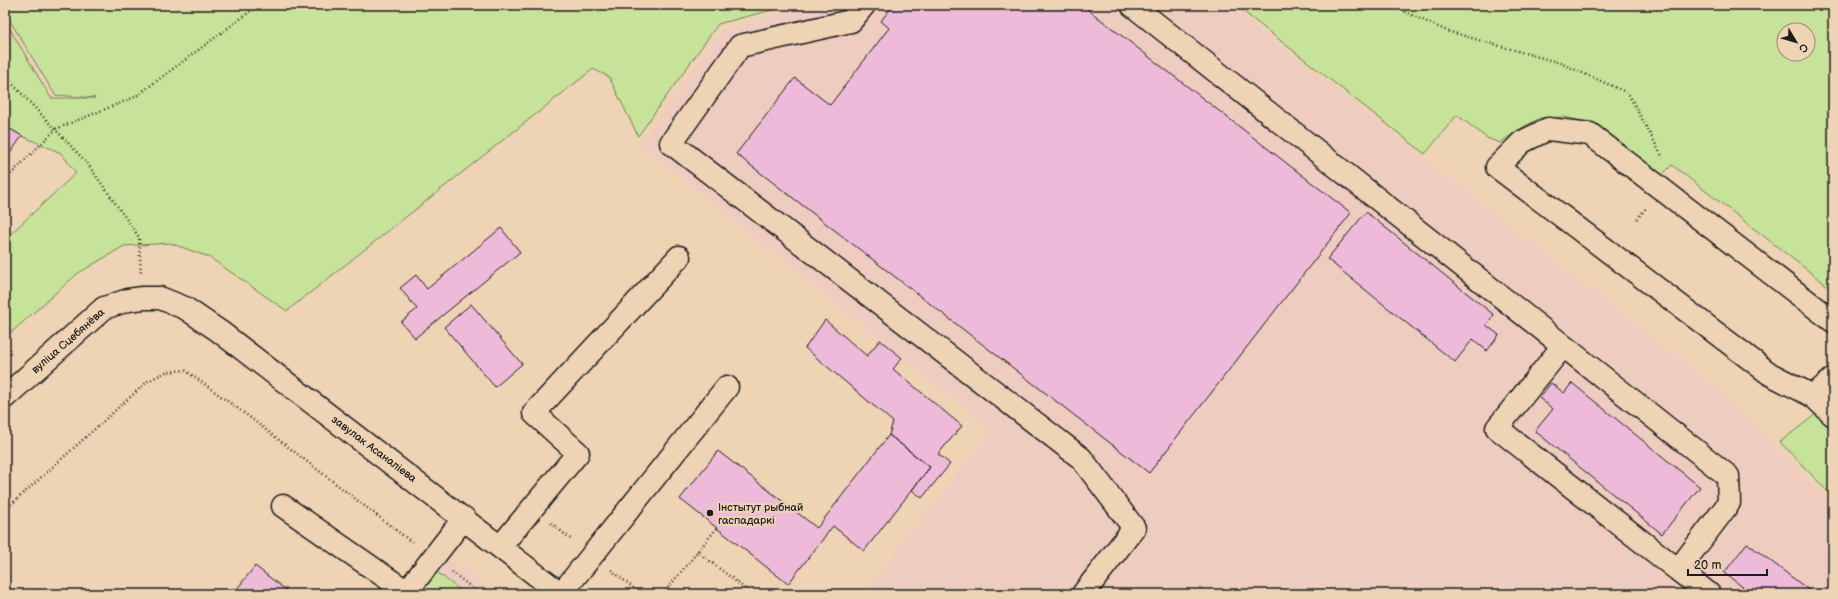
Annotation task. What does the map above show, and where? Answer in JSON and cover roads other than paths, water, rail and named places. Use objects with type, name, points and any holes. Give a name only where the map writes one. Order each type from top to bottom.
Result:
[{"type":"street","points":[[864,5],[851,21],[740,46],[671,143],[1081,458],[1134,528],[1083,594]]},
{"type":"street","points":[[1132,5],[1728,476],[1729,503],[1678,570]]},
{"type":"street","points":[[1833,321],[1590,134],[1548,129],[1522,142],[1497,167],[1770,374],[1813,396],[1833,415]]},
{"type":"street","points":[[500,547],[578,453],[534,414],[679,257]]},
{"type":"street","name":"вуліца Сцебянёва","points":[[5,397],[104,308],[128,300],[160,298],[185,308]]},
{"type":"street","name":"завулак Асаналіева","points":[[185,308],[218,331],[464,518],[561,594]]},
{"type":"street","points":[[1563,346],[1497,428],[1709,594]]},
{"type":"street","points":[[1813,396],[1833,379]]},
{"type":"street","points":[[561,594],[727,387]]},
{"type":"street","points":[[283,506],[406,593],[464,518]]},
{"type":"place","name":"Інстытут рыбнай гаспадаркі","points":[[710,513]]}]
